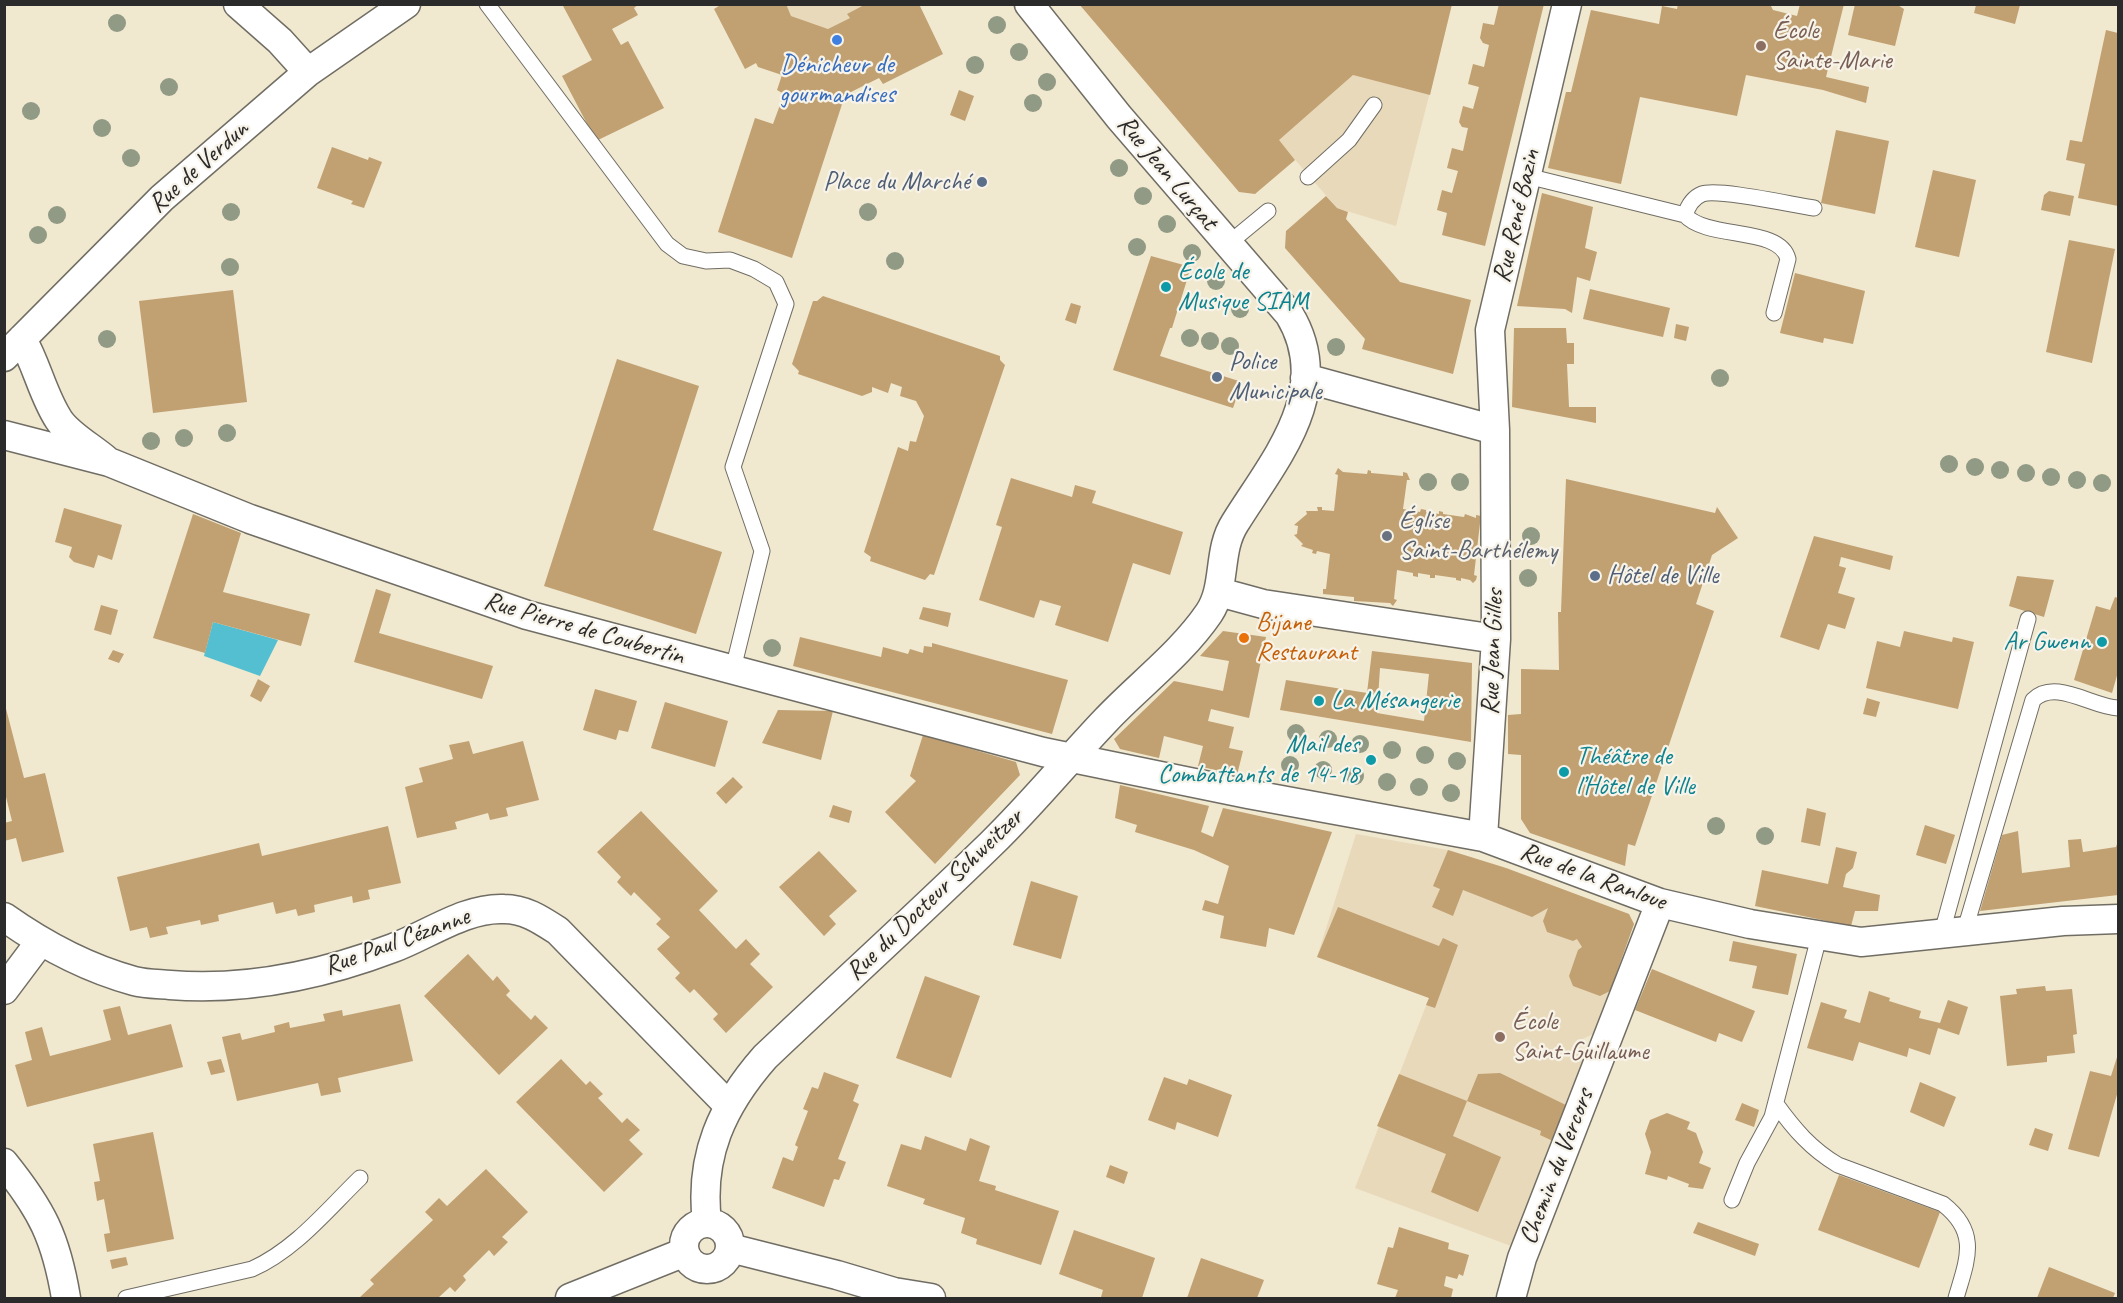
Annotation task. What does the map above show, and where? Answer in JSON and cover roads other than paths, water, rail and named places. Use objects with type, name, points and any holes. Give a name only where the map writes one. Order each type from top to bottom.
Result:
[{"type":"street","points":[[238,4],[280,41],[308,72]]},
{"type":"street","name":"Rue de Verdun","points":[[12,349],[162,198],[308,72],[406,4]]},
{"type":"street","name":"Rue Jean Lurçat","points":[[1029,4],[1119,117],[1295,324],[1304,352],[1305,378],[1302,402],[1292,433],[1226,541],[1219,592]]},
{"type":"street","name":"Rue René Bazin","points":[[1495,430],[1490,330],[1568,4]]},
{"type":"street","name":"Rue Pierre de Coubertin","points":[[12,349],[37,366],[45,394],[60,422],[109,462]]},
{"type":"street","points":[[1305,378],[1495,430]]},
{"type":"street","name":"Rue Jean Gilles","points":[[1483,837],[1496,639],[1495,430]]},
{"type":"street","name":"Rue Pierre de Coubertin","points":[[4,435],[109,462],[250,519],[484,602],[1071,758]]},
{"type":"street","points":[[1219,592],[1263,604],[1496,639]]},
{"type":"street","name":"Rue du Docteur Schweitzer","points":[[707,1222],[705,1173],[728,1105],[765,1057],[992,843],[1071,758],[1195,632],[1210,611],[1219,592]]},
{"type":"street","name":"Rue de la Ranloue","points":[[1071,758],[1248,794],[1483,837],[1660,903],[1820,937],[1861,942],[2063,921],[2118,919]]},
{"type":"street","name":"Chemin du Vercors","points":[[1511,1299],[1522,1258],[1660,903]]},
{"type":"street","name":"Rue Paul Cézanne","points":[[4,917],[40,942],[84,964],[137,982],[191,986],[244,986],[360,961],[417,939],[475,912],[504,908],[533,915],[558,931],[728,1105]]},
{"type":"street","points":[[4,990],[40,942]]},
{"type":"street","points":[[4,1163],[34,1200],[47,1226],[61,1270],[66,1299]]},
{"type":"street","points":[[707,1222],[724,1230],[730,1248],[721,1265],[707,1269],[693,1264],[685,1252],[687,1233],[698,1224],[707,1222]]},
{"type":"street","points":[[730,1248],[894,1292],[931,1299]]},
{"type":"street","points":[[570,1299],[685,1252]]},
{"type":"lane","points":[[488,4],[667,244],[683,256],[706,261],[730,260],[754,269],[776,282],[786,304],[733,467],[762,551],[733,669]]},
{"type":"lane","points":[[1308,177],[1349,140],[1374,105]]},
{"type":"lane","points":[[1527,177],[1684,215],[1689,220],[1703,226],[1777,242],[1783,246],[1788,259],[1774,313]]},
{"type":"lane","points":[[1684,215],[1688,205],[1695,198],[1712,192],[1814,208]]},
{"type":"lane","points":[[1228,244],[1268,211]]},
{"type":"lane","points":[[1952,934],[2028,619]]},
{"type":"lane","points":[[1952,934],[2033,700],[2038,695],[2052,691],[2118,708]]},
{"type":"lane","points":[[1732,1200],[1776,1104],[1793,1014],[1820,937]]},
{"type":"lane","points":[[1776,1104],[1800,1136],[1826,1158],[1838,1165],[1943,1204],[1954,1213],[1967,1236],[1969,1250],[1956,1299]]},
{"type":"lane","points":[[126,1299],[252,1269],[268,1262],[283,1252],[360,1178]]},
{"type":"water","points":[[213,622],[278,640],[260,676],[204,656]]},
{"type":"place","name":"Dénicheur de gourmandises","points":[[837,40]]},
{"type":"place","name":"École Sainte-Marie","points":[[1761,46]]},
{"type":"place","name":"Place du Marché","points":[[982,182]]},
{"type":"place","name":"École de Musique SIAM","points":[[1166,287]]},
{"type":"place","name":"Police Municipale","points":[[1217,377]]},
{"type":"place","name":"Église Saint-Barthélemy","points":[[1387,536]]},
{"type":"place","name":"Hôtel de Ville","points":[[1595,576]]},
{"type":"place","name":"Bijane Restaurant","points":[[1244,638]]},
{"type":"place","name":"Ar Gwenn","points":[[2102,642]]},
{"type":"place","name":"La Mésangerie","points":[[1319,701]]},
{"type":"place","name":"Mail des Combattants de 14-18","points":[[1371,760]]},
{"type":"place","name":"Théâtre de l’Hôtel de Ville","points":[[1564,772]]},
{"type":"place","name":"École Saint-Guillaume","points":[[1500,1037]]}]
